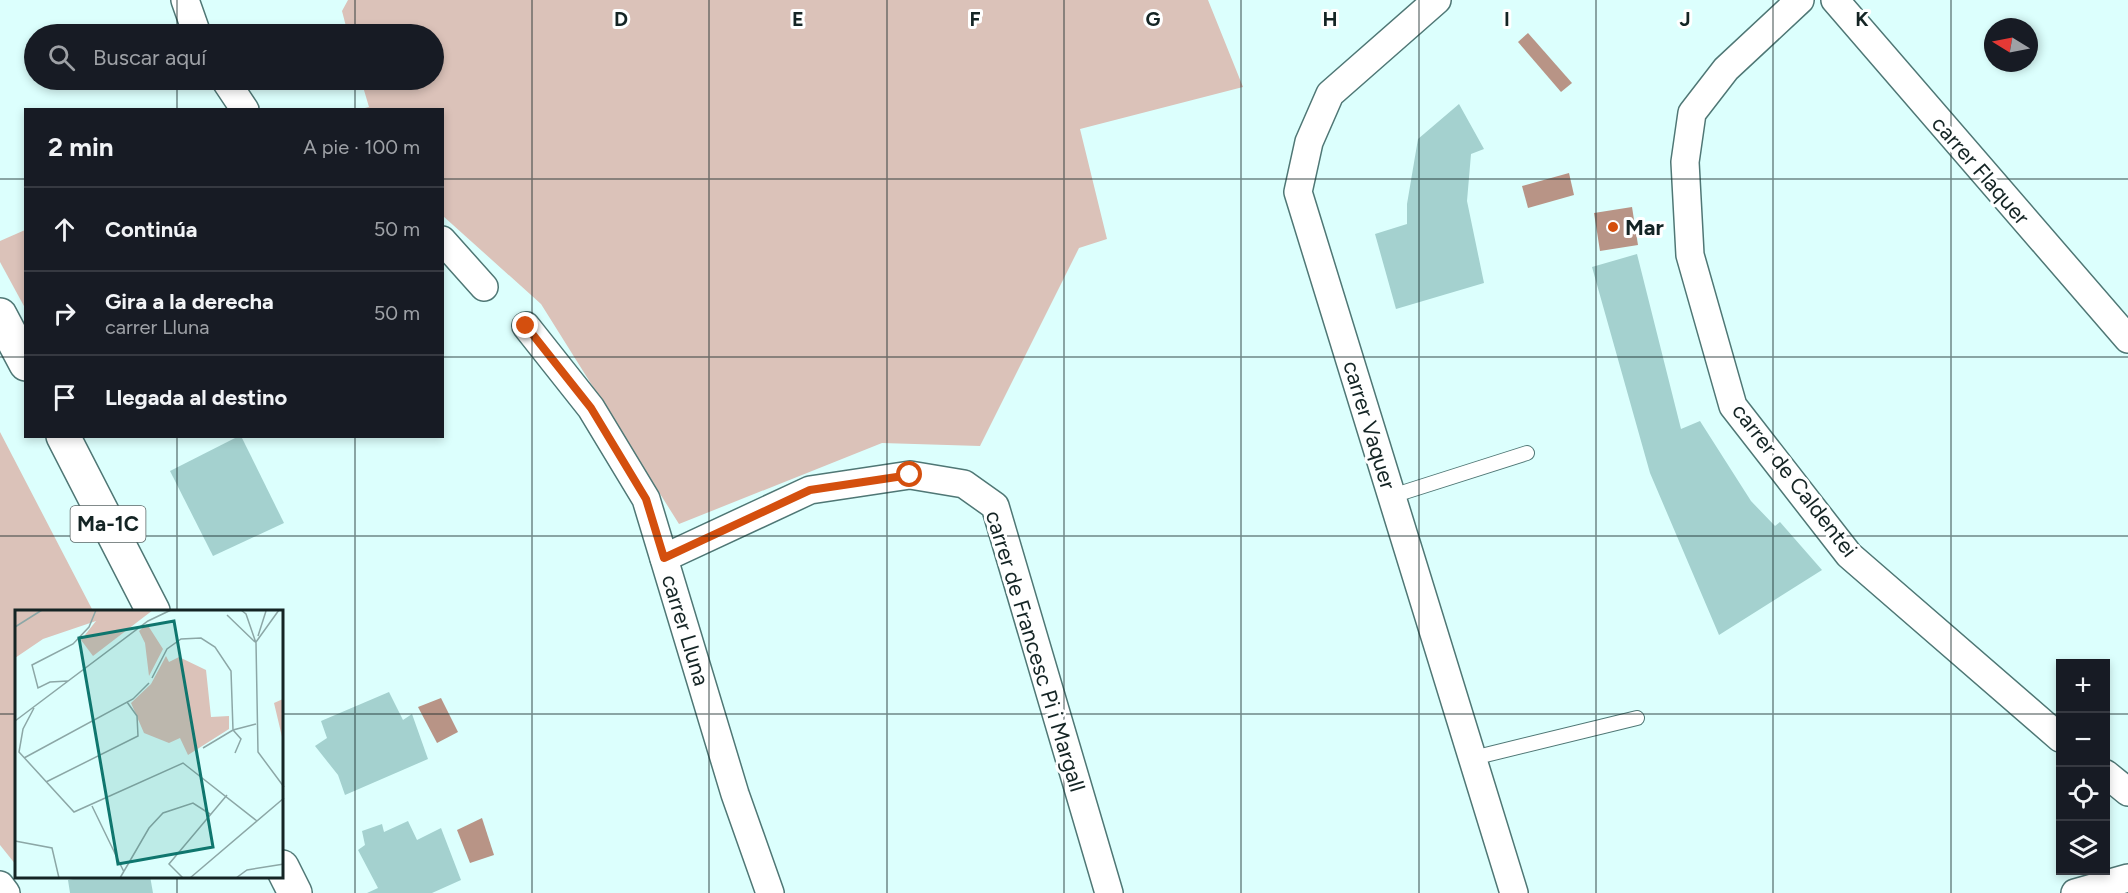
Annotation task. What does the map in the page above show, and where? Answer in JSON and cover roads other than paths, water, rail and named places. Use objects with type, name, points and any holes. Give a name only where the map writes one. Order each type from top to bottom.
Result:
[{"type":"main road","points":[[0,315],[24,360]]},
{"type":"main road","name":"Ma-1C","points":[[64,438],[152,610]]},
{"type":"main road","points":[[284,871],[295,893]]},
{"type":"street","points":[[185,0],[193,24]]},
{"type":"street","name":"carrer Vaquer","points":[[1437,0],[1330,94],[1309,142],[1298,192],[1514,893]]},
{"type":"street","name":"carrer de Caldentei","points":[[1800,0],[1726,69],[1692,113],[1685,162],[1690,255],[1733,406],[1849,555],[2056,734]]},
{"type":"street","name":"carrer Flaquer","points":[[1835,0],[2128,339]]},
{"type":"street","points":[[232,90],[244,108]]},
{"type":"street","points":[[444,242],[484,287]]},
{"type":"street","name":"carrer Lluna","points":[[526,326],[591,408],[646,499],[735,794],[770,893]]},
{"type":"street","name":"carrer de Francesc Pi i Margall","points":[[664,558],[810,490],[910,475],[964,484],[995,506],[1109,893]]},
{"type":"street","points":[[2110,777],[2128,792]]},
{"type":"street","points":[[2075,893],[2128,878]]},
{"type":"street","points":[[0,885],[6,893]]},
{"type":"lane","points":[[1392,496],[1527,453]]},
{"type":"lane","points":[[1473,758],[1637,718]]},
{"type":"place","name":"Mar","points":[[1613,227]]}]
